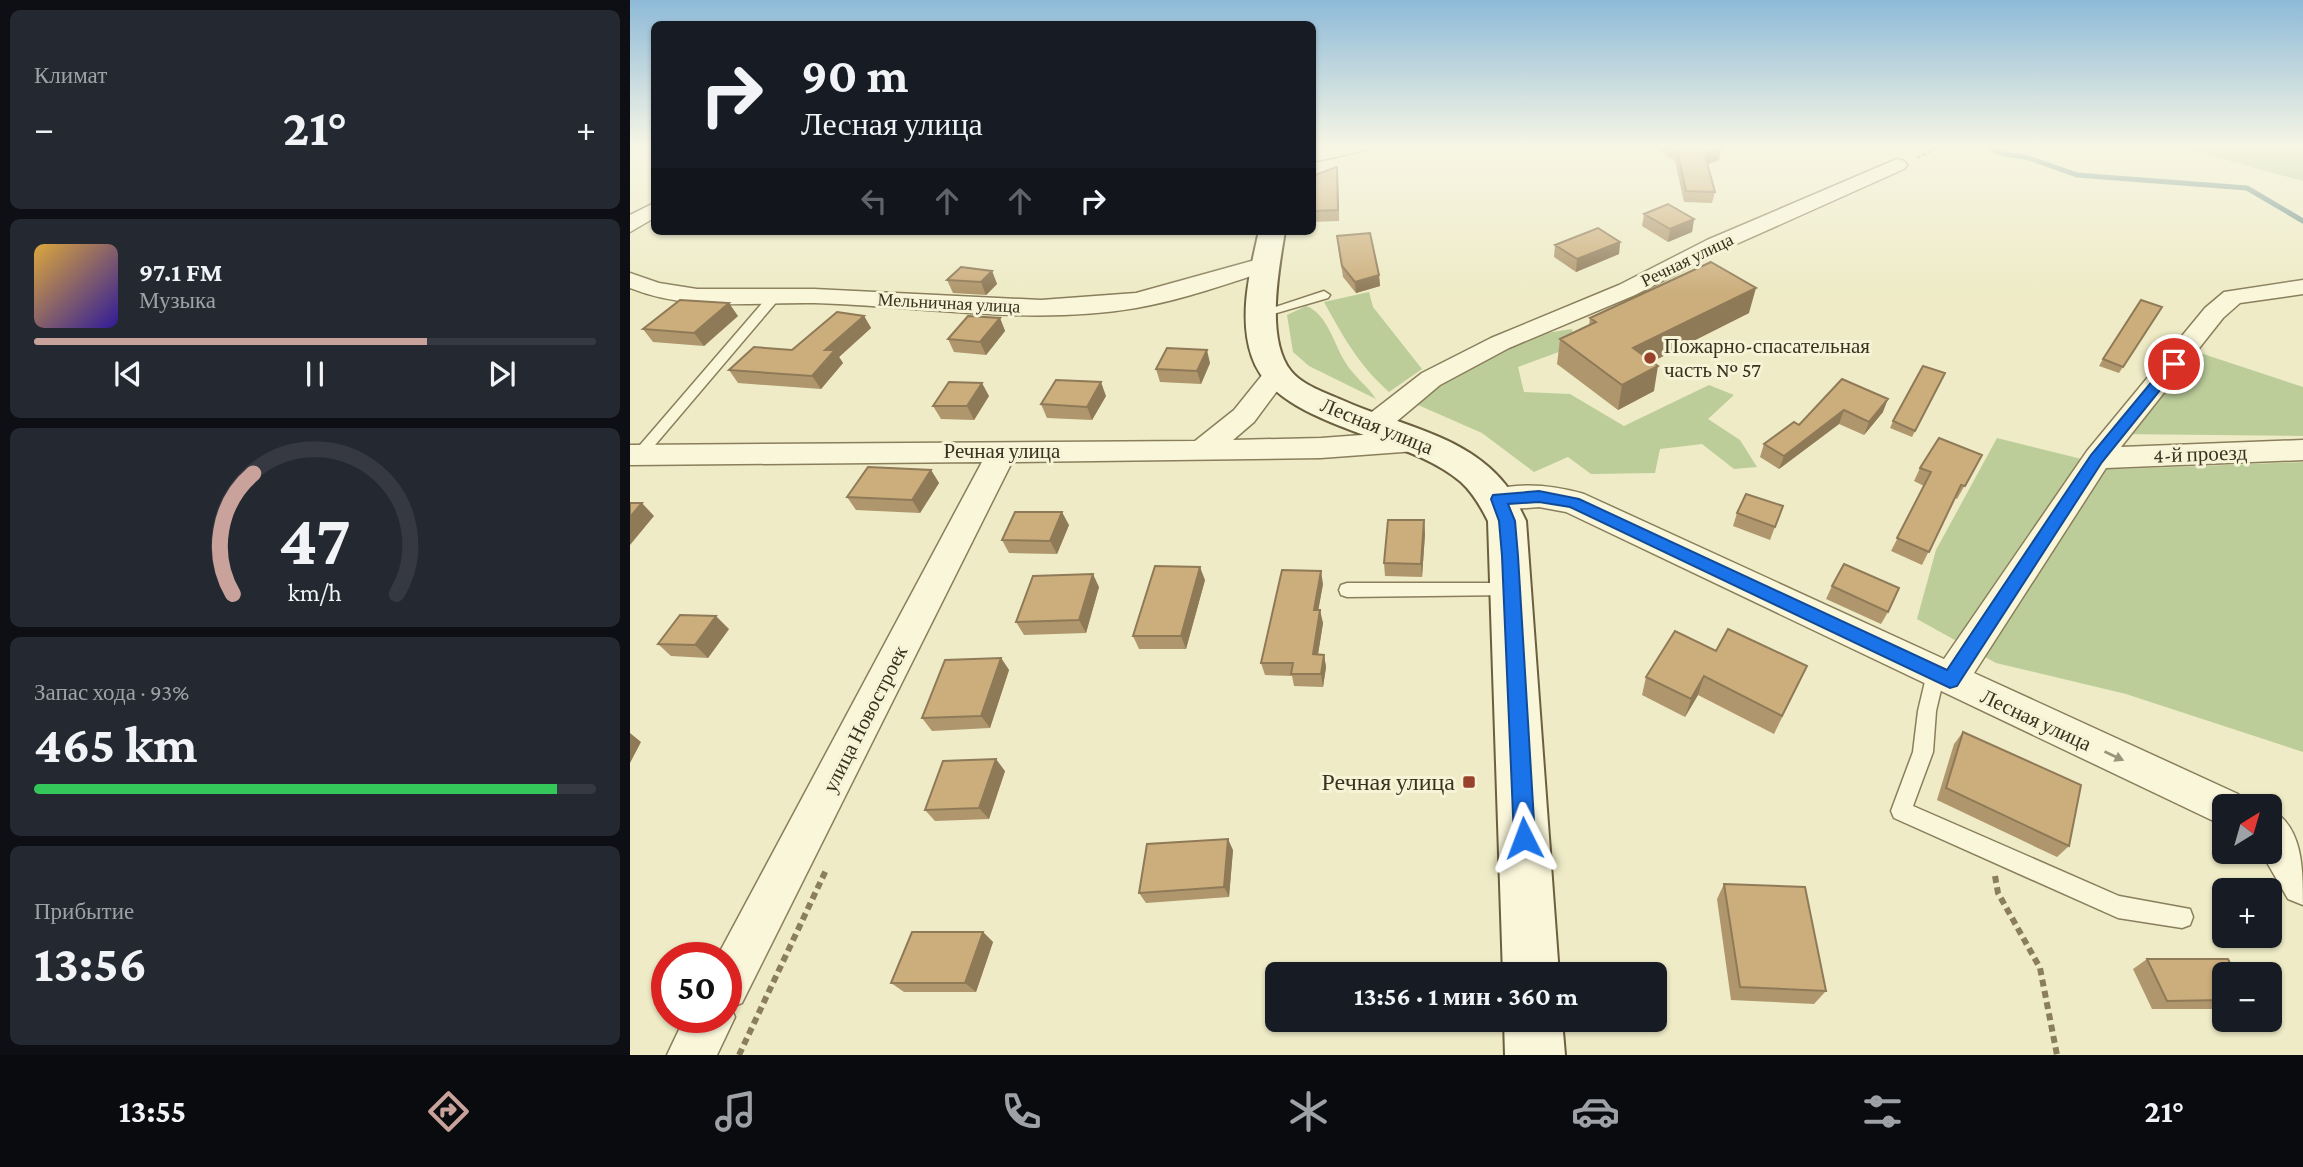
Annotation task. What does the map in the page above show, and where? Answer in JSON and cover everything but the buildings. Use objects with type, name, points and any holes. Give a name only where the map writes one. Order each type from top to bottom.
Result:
[{"type":"main road","points":[[1271,235],[1266,264],[1263,334],[1276,375]]},
{"type":"main road","name":"Лесная улица","points":[[1276,375],[1299,393],[1333,411],[1450,456],[1505,491]]},
{"type":"main road","points":[[1505,491],[1530,962]]},
{"type":"main road","points":[[1534,1032],[1535,1055]]},
{"type":"street","name":"Речная улица","points":[[1374,425],[1431,379],[1500,343],[1628,290],[1715,245],[1828,195]]},
{"type":"street","points":[[630,225],[651,211]]},
{"type":"street","name":"Мельничная улица","points":[[630,280],[650,290],[712,298],[775,296],[891,299],[984,308],[1119,303],[1266,264]]},
{"type":"street","points":[[1943,677],[2097,458],[2214,313],[2233,297],[2303,287]]},
{"type":"street","points":[[1202,451],[1244,416],[1276,375]]},
{"type":"street","name":"Речная улица","points":[[634,455],[1202,451],[1321,448],[1416,441]]},
{"type":"street","name":"4-й проезд","points":[[2097,458],[2303,450]]},
{"type":"street","name":"улица Новостроек","points":[[742,956],[1003,451]]},
{"type":"street","name":"Лесная улица","points":[[1505,491],[1573,502],[2212,801]]},
{"type":"street","points":[[2282,834],[2303,844]]},
{"type":"street","points":[[2282,849],[2303,884]]},
{"type":"street","points":[[691,1055],[703,1033]]},
{"type":"lane","points":[[1263,313],[1324,295]]},
{"type":"lane","points":[[634,455],[775,296]]},
{"type":"lane","points":[[1347,590],[1511,589]]},
{"type":"lane","points":[[1943,677],[1927,711],[1923,752],[1901,811],[2118,907],[2182,916]]},
{"type":"path","points":[[1992,851],[1998,893],[2040,968],[2057,1055]]},
{"type":"green space","points":[[1369,292],[1373,307],[1422,369],[1389,392],[1360,361],[1324,302]]},
{"type":"green space","points":[[1306,306],[1325,322],[1347,365],[1376,399],[1309,366],[1293,352],[1287,315]]},
{"type":"green space","points":[[1572,329],[1575,346],[1518,367],[1524,392],[1570,394],[1624,426],[1709,385],[1734,395],[1708,419],[1740,440],[1757,467],[1734,469],[1702,444],[1660,449],[1655,473],[1591,474],[1568,457],[1534,472],[1482,433],[1418,405],[1445,383],[1533,335]]},
{"type":"green space","points":[[2188,349],[2303,387],[2303,436],[2115,434]]},
{"type":"green space","points":[[1997,438],[2122,469],[2303,462],[2303,752],[2126,694],[1996,663],[1917,619],[1936,550]]},
{"type":"waterway","points":[[2259,195],[2303,221]]},
{"type":"place","name":"Пожарно-спасательная часть № 57","points":[[1650,358]]},
{"type":"place","name":"Речная улица","points":[[1469,782]]},
{"type":"route","points":[[1524,838],[1510,556],[1507,521],[1499,499],[1539,496],[1573,502],[1950,680],[2097,458],[2174,364]]}]
